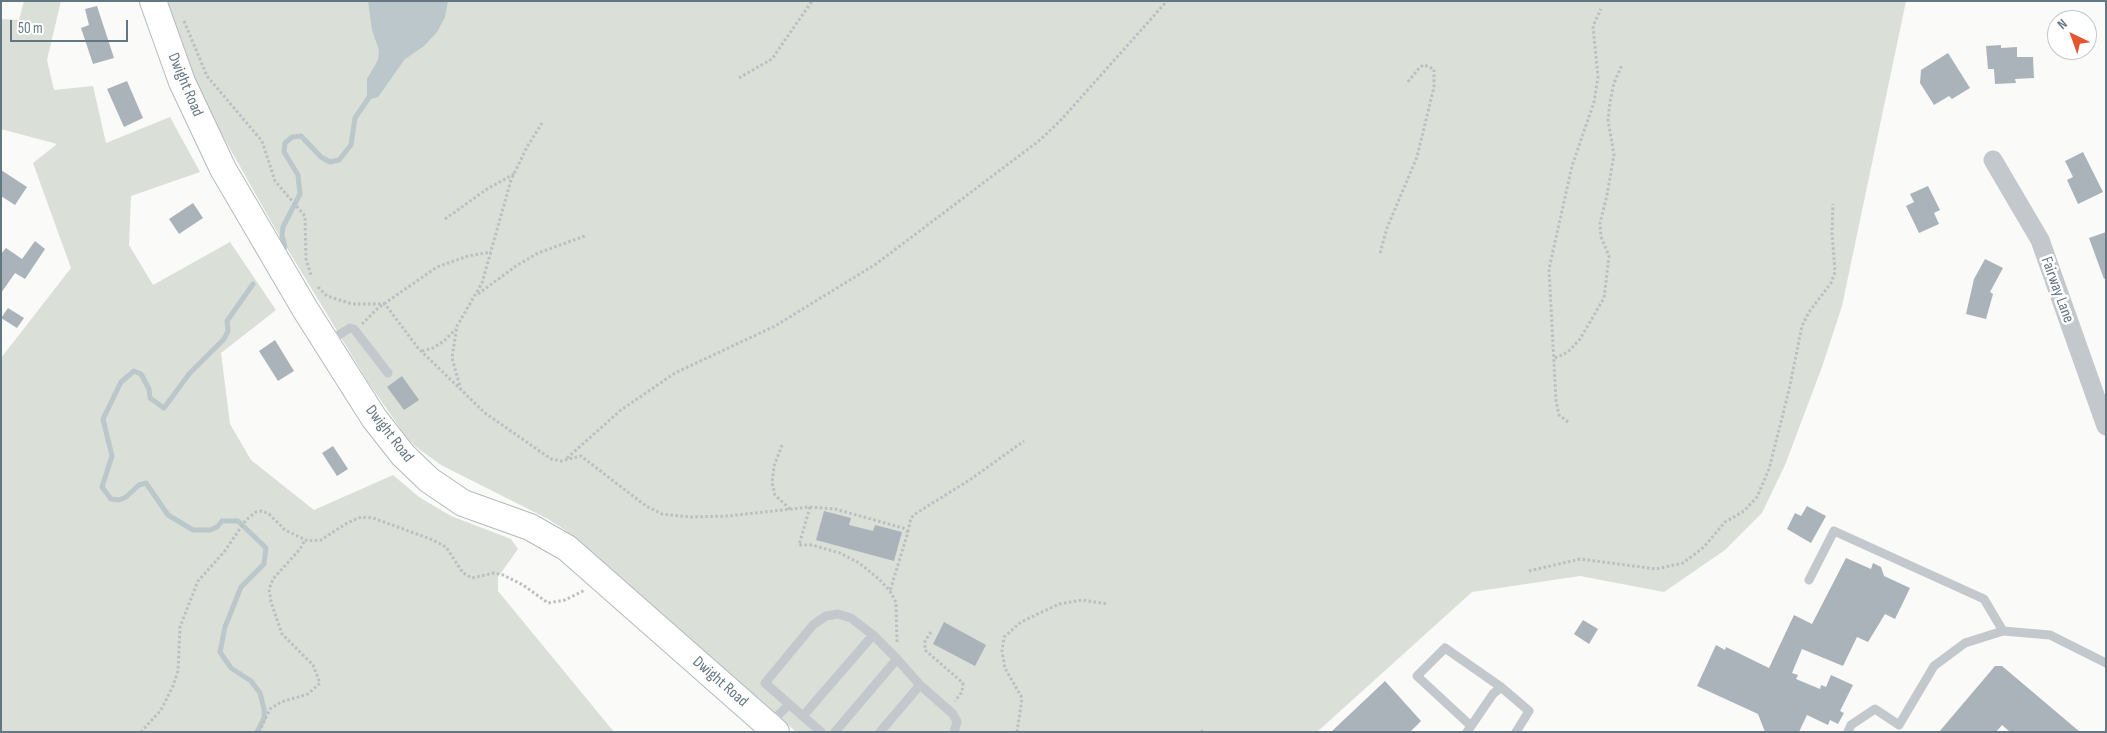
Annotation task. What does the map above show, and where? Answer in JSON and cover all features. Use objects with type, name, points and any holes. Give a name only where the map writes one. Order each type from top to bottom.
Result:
[{"type":"main road","name":"Dwight Road","points":[[153,1],[178,74],[215,154],[326,343],[374,418],[403,455],[429,480],[469,505],[530,527],[554,539],[773,729]]},
{"type":"street","name":"Fairway Lane","points":[[1993,160],[2040,240],[2106,426]]},
{"type":"lane","points":[[326,343],[350,328],[358,334],[388,373]]},
{"type":"lane","points":[[1809,580],[1834,530],[1984,599],[2003,631]]},
{"type":"lane","points":[[821,732],[765,683],[813,625],[826,616],[838,614],[851,618],[873,635],[920,685],[948,710],[958,722],[954,732]]},
{"type":"lane","points":[[1848,732],[1851,725],[1875,709],[1899,725],[1934,666],[1965,643],[2003,631],[2050,635],[2106,663]]},
{"type":"lane","points":[[803,716],[873,635]]},
{"type":"lane","points":[[1500,687],[1492,694],[1469,729],[1417,676],[1444,648],[1500,687],[1529,711],[1516,732]]},
{"type":"lane","points":[[835,732],[897,659]]},
{"type":"lane","points":[[880,732],[920,685]]},
{"type":"lane","points":[[773,729],[789,704]]},
{"type":"path","points":[[739,78],[772,59],[812,1]]},
{"type":"path","points":[[567,459],[621,410],[650,389],[675,373],[746,341],[826,296],[876,264],[1040,140],[1060,121],[1167,1]]},
{"type":"path","points":[[1568,422],[1559,415],[1557,409],[1550,262],[1572,166],[1594,102],[1598,77],[1593,26],[1601,9]]},
{"type":"path","points":[[181,13],[207,76],[262,141],[275,182],[302,210],[307,222],[304,240],[306,259],[317,286],[327,296],[352,304],[385,304]]},
{"type":"path","points":[[1380,253],[1387,228],[1417,157],[1434,88],[1434,69],[1424,65],[1420,67],[1407,83]]},
{"type":"path","points":[[1554,358],[1568,352],[1580,339],[1604,298],[1609,256],[1601,237],[1600,223],[1608,195],[1614,154],[1608,120],[1610,102],[1614,82],[1622,65]]},
{"type":"path","points":[[422,351],[428,351],[444,341],[458,326],[476,296],[482,283],[514,174],[542,124]]},
{"type":"path","points":[[446,219],[486,189],[514,174]]},
{"type":"path","points":[[1528,571],[1580,559],[1656,569],[1683,563],[1704,547],[1725,522],[1744,511],[1757,497],[1769,469],[1789,390],[1802,326],[1809,312],[1831,283],[1835,272],[1832,233],[1833,204]]},
{"type":"path","points":[[476,296],[538,252],[586,236]]},
{"type":"path","points":[[358,334],[363,322],[443,263],[491,252]]},
{"type":"path","points":[[385,304],[405,334],[485,413],[547,457],[556,461],[581,456],[646,506],[662,514],[699,517],[810,507],[835,509],[895,526],[908,532]]},
{"type":"path","points":[[458,326],[452,358],[461,391]]},
{"type":"path","points":[[890,591],[911,518],[971,479],[1024,441]]},
{"type":"path","points":[[782,445],[774,466],[772,483],[775,495],[791,510]]},
{"type":"path","points":[[810,507],[800,545],[824,548],[853,559],[866,568],[890,591],[896,602],[898,615],[897,659]]},
{"type":"path","points":[[141,732],[161,710],[173,686],[178,671],[180,627],[198,581],[224,552],[246,520],[256,512],[262,511],[269,514],[285,530],[305,540],[321,540],[361,517],[374,518],[433,540],[446,547],[462,573],[472,578],[494,574],[503,575],[523,585],[548,603],[565,600],[604,581]]},
{"type":"path","points":[[259,732],[270,709],[281,702],[308,694],[320,683],[313,665],[282,634],[271,602],[269,589],[273,579],[300,549],[305,540]]},
{"type":"path","points":[[1017,732],[1022,698],[1005,668],[1002,651],[1004,638],[1021,622],[1059,604],[1082,600],[1108,604]]},
{"type":"path","points":[[932,632],[925,641],[925,650],[935,661],[958,676],[964,686],[962,692],[948,710]]},
{"type":"path","points":[[1201,732],[1205,729]]},
{"type":"shaded area","points":[[24,1],[61,1],[47,60],[54,90],[93,86],[106,143],[170,117],[200,172],[131,196],[129,245],[153,285],[230,242],[276,310],[221,353],[230,424],[251,460],[314,510],[393,475],[419,497],[451,516],[511,539],[518,549],[498,577],[498,591],[614,732],[1,732],[1,358],[71,268],[33,163],[57,144],[1,129],[1,19],[19,20]]},
{"type":"shaded area","points":[[168,1],[1906,1],[1842,306],[1822,367],[1785,465],[1762,513],[1725,550],[1664,592],[1580,576],[1472,592],[1317,732],[796,732],[565,530],[548,519],[441,465],[416,447],[405,435],[368,382],[273,225],[194,85],[182,52]]},
{"type":"shaded area","points":[[368,1],[448,1],[445,17],[437,32],[424,46],[405,59],[378,97],[367,100],[367,79],[378,60],[379,50],[372,30]]},
{"type":"building","points":[[97,6],[114,58],[93,64],[81,28],[89,25],[85,9]]},
{"type":"building","points":[[2001,45],[2001,48],[2017,47],[2017,57],[2033,57],[2034,78],[2015,79],[2016,83],[1995,84],[1994,69],[1988,69],[1986,46]]},
{"type":"building","points":[[1948,53],[1970,88],[1952,99],[1949,96],[1934,105],[1920,83],[1921,70]]},
{"type":"building","points":[[127,81],[143,118],[124,127],[107,89]]},
{"type":"building","points":[[2083,152],[2103,192],[2078,204],[2067,180],[2073,177],[2065,161]]},
{"type":"building","points":[[1,170],[27,187],[15,205],[1,196]]},
{"type":"building","points":[[1928,186],[1940,210],[1934,213],[1939,224],[1919,233],[1906,206],[1914,202],[1910,194]]},
{"type":"building","points":[[193,203],[203,218],[179,234],[169,219]]},
{"type":"building","points":[[2106,232],[2106,278],[2104,279],[2089,238]]},
{"type":"building","points":[[35,241],[45,249],[25,279],[15,273],[1,293],[1,254],[6,248],[22,259]]},
{"type":"building","points":[[1985,259],[2003,268],[1990,292],[1993,294],[1986,319],[1966,314],[1974,279]]},
{"type":"building","points":[[8,308],[24,318],[17,328],[1,318]]},
{"type":"building","points":[[275,340],[294,371],[278,381],[259,351]]},
{"type":"building","points":[[402,376],[419,400],[404,410],[387,387]]},
{"type":"building","points":[[333,446],[348,469],[337,476],[322,453]]},
{"type":"building","points":[[1807,506],[1826,516],[1811,543],[1787,529],[1795,513],[1801,516]]},
{"type":"building","points":[[824,511],[851,518],[849,525],[873,531],[875,525],[902,532],[894,561],[816,540]]},
{"type":"building","points":[[1846,558],[1871,569],[1873,563],[1881,567],[1884,576],[1910,588],[1895,619],[1885,614],[1868,642],[1857,637],[1843,666],[1802,649],[1792,673],[1798,675],[1796,679],[1820,689],[1821,685],[1826,687],[1831,675],[1853,685],[1840,711],[1844,713],[1838,724],[1830,720],[1828,725],[1807,715],[1799,732],[1765,732],[1758,714],[1697,686],[1716,645],[1725,650],[1726,647],[1769,668],[1794,615],[1812,624]]},
{"type":"building","points":[[1583,620],[1598,629],[1589,644],[1574,634]]},
{"type":"building","points":[[944,622],[986,645],[975,666],[933,644]]},
{"type":"building","points":[[1995,666],[2002,666],[2080,732],[2010,732],[2002,725],[1996,732],[1939,732]]},
{"type":"building","points":[[1385,681],[1421,721],[1410,732],[1331,732]]},
{"type":"waterway","points":[[285,247],[282,236],[283,227],[300,194],[298,175],[284,152],[285,143],[292,137],[301,136],[321,157],[330,162],[339,160],[351,145],[355,118],[370,96]]},
{"type":"waterway","points":[[253,284],[227,321],[228,331],[224,339],[189,374],[164,408],[150,398],[149,389],[141,374],[134,371],[121,382],[103,419],[112,456],[102,487],[111,499],[119,500],[126,497],[139,485],[146,483],[168,515],[193,530],[210,530],[217,527],[222,521],[238,521],[266,548],[264,564],[241,587],[225,627],[220,652],[231,668],[251,681],[260,693],[264,718],[257,732]]}]
